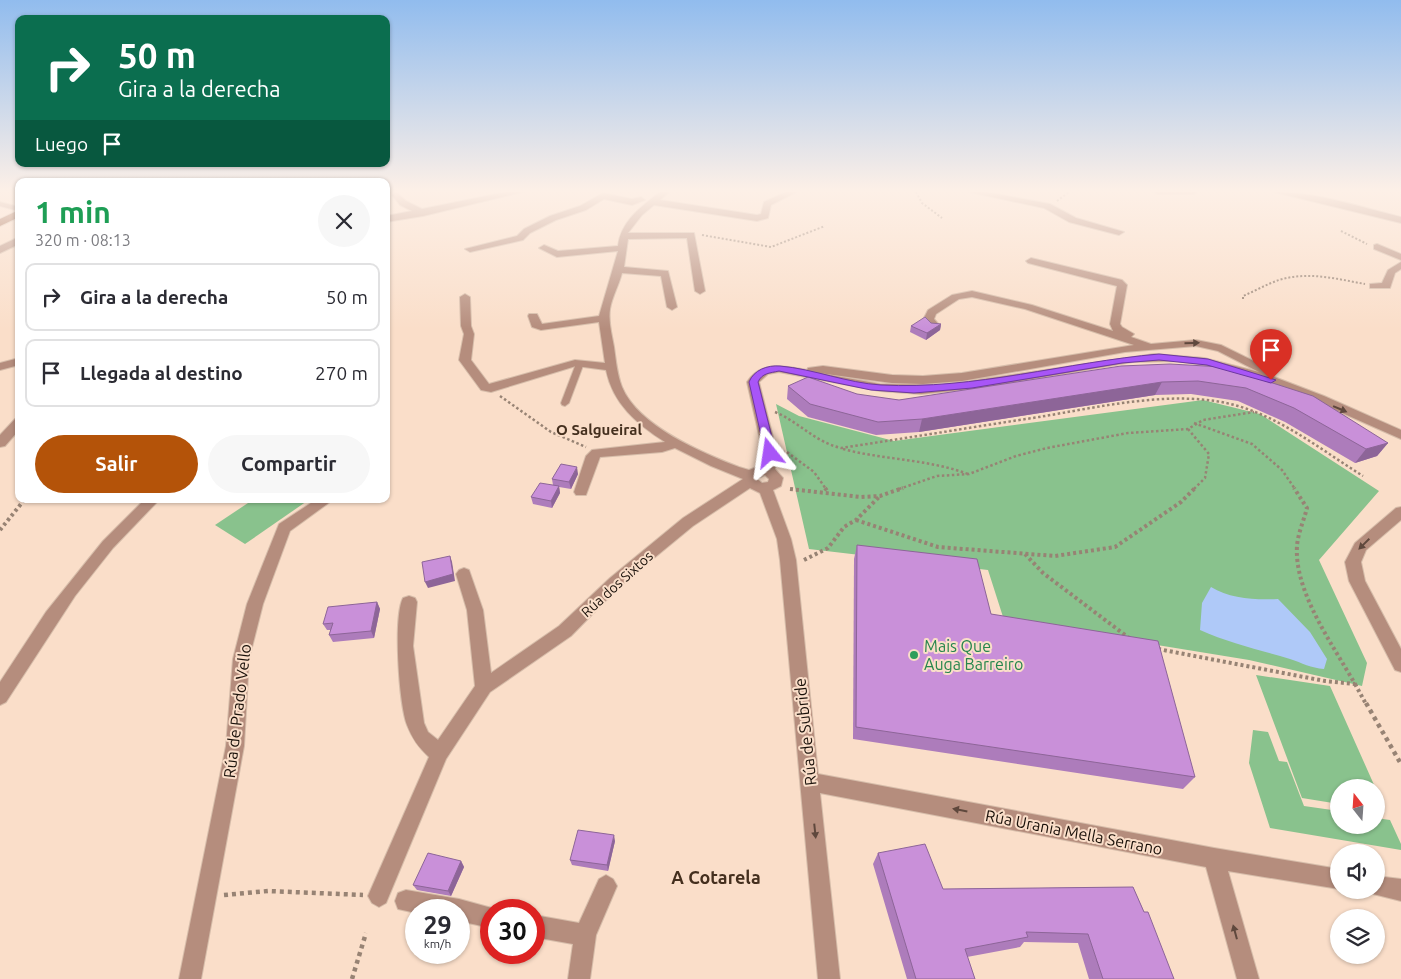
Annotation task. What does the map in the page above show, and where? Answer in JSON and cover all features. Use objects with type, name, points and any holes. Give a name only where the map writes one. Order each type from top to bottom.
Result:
[{"type":"street","points":[[470,249],[520,238]]},
{"type":"street","points":[[625,238],[618,270],[605,307],[604,318],[616,388],[638,416],[664,437],[755,482],[776,483],[776,478],[768,470],[770,453],[754,382],[757,375],[765,370],[779,368],[871,388],[933,389],[972,385],[1129,359],[1159,357],[1208,362],[1283,385],[1401,434]]},
{"type":"street","points":[[544,248],[557,254],[623,242],[665,238]]},
{"type":"street","points":[[691,238],[700,291]]},
{"type":"street","points":[[1,249],[15,242]]},
{"type":"street","points":[[1377,247],[1401,257]]},
{"type":"street","points":[[1,249],[15,251]]},
{"type":"street","points":[[1031,261],[1118,282],[1122,285],[1115,324],[1117,329],[1155,346]]},
{"type":"street","points":[[1374,286],[1386,286],[1391,272],[1401,265]]},
{"type":"street","points":[[618,270],[665,273],[672,307]]},
{"type":"street","points":[[935,326],[928,320],[932,312],[956,296],[972,294],[1028,307],[1155,346]]},
{"type":"street","points":[[465,297],[466,326],[469,334],[465,360],[484,387],[580,363],[613,367]]},
{"type":"street","points":[[533,316],[536,325],[541,326],[604,318]]},
{"type":"street","points":[[797,372],[823,369],[892,379],[923,380],[962,376],[1155,346],[1196,343],[1211,345],[1267,372],[1283,385]]},
{"type":"street","points":[[0,367],[15,362]]},
{"type":"street","points":[[0,443],[15,426]]},
{"type":"street","points":[[581,492],[593,456],[597,453],[662,448],[676,443]]},
{"type":"street","name":"Rúa dos Sixtos","points":[[379,896],[438,754],[484,687],[565,631],[615,582],[688,522],[755,482]]},
{"type":"street","name":"Rúa de Subride","points":[[755,482],[784,538],[788,560],[829,979]]},
{"type":"street","points":[[0,696],[55,609],[96,556],[149,503]]},
{"type":"street","name":"Rúa de Prado Vello","points":[[190,979],[235,746],[241,659],[255,604],[284,528],[297,517],[321,503]]},
{"type":"street","points":[[1401,512],[1360,547],[1354,562],[1357,581],[1401,665]]},
{"type":"street","points":[[464,574],[475,610],[484,687]]},
{"type":"street","points":[[409,602],[405,646],[415,723],[422,738],[438,754]]},
{"type":"street","name":"Rúa Urania Mella Serrano","points":[[810,782],[1214,858],[1330,877]]},
{"type":"street","points":[[1214,858],[1248,979]]},
{"type":"street","points":[[579,979],[585,935],[606,886]]},
{"type":"street","points":[[1385,887],[1401,890]]},
{"type":"street","points":[[545,928],[585,935]]},
{"type":"lane","points":[[565,403],[580,363]]},
{"type":"path","points":[[724,238],[771,247],[795,238]]},
{"type":"path","points":[[1356,238],[1377,247]]},
{"type":"path","points":[[1243,299],[1243,296],[1271,283],[1298,276],[1317,276],[1374,286]]},
{"type":"path","points":[[487,387],[524,411],[551,432],[595,449],[597,453]]},
{"type":"path","points":[[841,448],[1152,400],[1177,399],[1214,401],[1254,412],[1273,420],[1363,476]]},
{"type":"path","points":[[772,411],[785,415],[826,443],[841,448],[857,453],[941,464],[969,474]]},
{"type":"path","points":[[790,489],[861,497],[880,496],[937,476],[969,474],[1016,456],[1047,448],[1128,433],[1188,429],[1194,424],[1254,412]]},
{"type":"path","points":[[1194,424],[1252,444],[1282,470],[1307,508],[1297,545],[1300,575],[1319,619],[1401,764]]},
{"type":"path","points":[[856,520],[938,547],[1055,556],[1115,546],[1181,502],[1206,478],[1209,454],[1188,429]]},
{"type":"path","points":[[782,452],[787,452],[814,472],[829,493]]},
{"type":"path","points":[[804,560],[828,548],[844,527],[856,520],[880,496]]},
{"type":"path","points":[[0,530],[21,503]]},
{"type":"path","points":[[1025,554],[1043,573],[1131,640]]},
{"type":"path","points":[[1151,648],[1325,681],[1356,684]]},
{"type":"path","points":[[206,896],[268,891],[379,896]]},
{"type":"path","points":[[352,979],[366,933]]},
{"type":"green space","points":[[1203,400],[1260,414],[1379,491],[1319,560],[1367,663],[1362,686],[1249,660],[1004,620],[988,570],[809,549],[776,404],[799,416],[894,441]]},
{"type":"green space","points":[[248,503],[304,503],[245,544],[215,525]]},
{"type":"green space","points":[[1256,675],[1330,686],[1371,779],[1330,779],[1330,803],[1302,798]]},
{"type":"green space","points":[[1253,730],[1268,732],[1279,761],[1287,762],[1304,806],[1330,810],[1330,834],[1385,834],[1385,819],[1390,820],[1401,844],[1401,850],[1385,847],[1385,844],[1365,844],[1270,828],[1249,763]]},
{"type":"water","points":[[1211,587],[1235,596],[1252,599],[1278,599],[1310,632],[1327,659],[1324,669],[1233,643],[1200,630],[1202,603]]},
{"type":"building","points":[[925,317],[931,323],[941,324],[927,333],[911,326]]},
{"type":"building","points":[[1170,364],[1223,367],[1313,396],[1388,443],[1366,449],[1294,408],[1246,388],[1198,381],[1162,382],[922,419],[878,422],[810,404],[788,386],[808,377],[857,394],[899,400],[1121,366]]},
{"type":"building","points":[[561,464],[577,467],[569,482],[552,479]]},
{"type":"building","points":[[540,483],[559,486],[551,501],[531,497]]},
{"type":"building","points":[[857,545],[977,559],[991,614],[1158,641],[1195,777],[856,727]]},
{"type":"building","points":[[450,556],[453,574],[425,582],[422,562]]},
{"type":"building","points":[[377,602],[371,631],[329,635],[333,623],[323,624],[328,607]]},
{"type":"building","points":[[578,830],[614,835],[607,865],[570,860]]},
{"type":"building","points":[[925,844],[943,889],[1133,887],[1144,912],[1148,912],[1174,979],[1103,979],[1088,934],[1026,932],[1028,937],[965,949],[975,979],[916,979],[878,853]]},
{"type":"building","points":[[428,853],[461,861],[448,891],[413,885]]},
{"type":"place","name":"Mais Que Auga Barreiro","points":[[914,655]]},
{"type":"district","name":"O Salgueiral","points":[[599,430]]},
{"type":"district","name":"A Cotarela","points":[[716,878]]},
{"type":"route","points":[[770,453],[753,389],[757,375],[765,370],[779,368],[836,382],[871,388],[914,390],[972,385],[1122,360],[1159,357],[1208,362],[1271,380]]}]
